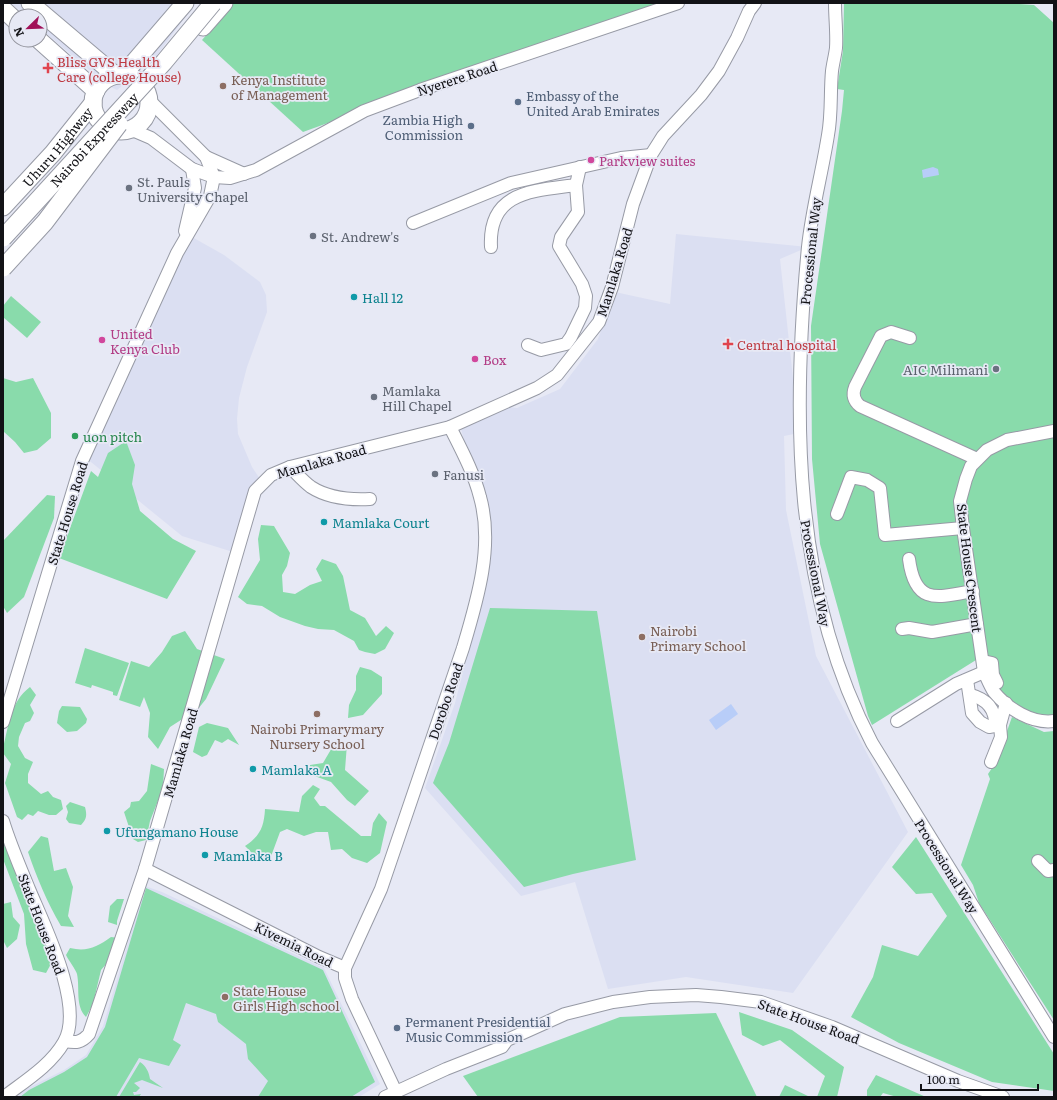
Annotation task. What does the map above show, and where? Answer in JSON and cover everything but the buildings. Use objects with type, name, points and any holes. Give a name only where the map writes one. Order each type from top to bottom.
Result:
[{"type":"highway","points":[[30,3],[119,75],[137,80],[148,96],[149,107],[143,121],[126,130],[112,129],[104,125],[98,118],[94,97],[47,48]]},
{"type":"highway","points":[[94,97],[107,78],[119,75],[185,3]]},
{"type":"highway","name":"Nairobi Expressway","points":[[3,224],[80,140],[199,3]]},
{"type":"highway","name":"Nairobi Expressway","points":[[3,238],[164,62],[212,3]]},
{"type":"highway","points":[[148,96],[224,3]]},
{"type":"highway","points":[[3,268],[26,244],[71,190],[164,62]]},
{"type":"highway","name":"Uhuru Highway","points":[[3,207],[53,153],[94,97]]},
{"type":"highway","name":"Uhuru Highway","points":[[3,244],[86,155],[103,140],[126,130]]},
{"type":"street","name":"Nyerere Road","points":[[126,130],[151,138],[165,147],[192,169],[214,177],[230,178],[256,170],[364,111],[420,90],[678,3]]},
{"type":"street","name":"Processional Way","points":[[835,3],[836,47],[832,72],[828,134],[815,199],[808,247],[802,336],[799,433],[808,548],[816,587],[826,628],[860,720],[910,806],[1054,1037]]},
{"type":"street","name":"Mamlaka Road","points":[[65,1041],[75,1043],[82,1041],[89,1034],[145,869],[255,491],[271,475],[290,468],[450,427],[518,398],[550,381],[593,332],[599,322],[608,300],[633,204],[651,155],[663,136],[701,95],[719,72],[737,38],[750,6]]},
{"type":"street","points":[[148,96],[206,157],[214,177]]},
{"type":"street","points":[[414,223],[511,183],[621,158],[651,155]]},
{"type":"street","points":[[206,157],[244,174]]},
{"type":"street","points":[[528,345],[541,350],[566,344],[585,308],[586,296],[582,284],[559,246],[561,237],[575,219],[578,212],[576,185],[580,167]]},
{"type":"street","name":"State House Road","points":[[181,248],[195,188],[192,169]]},
{"type":"street","name":"State House Road","points":[[3,722],[82,461],[181,248],[210,196],[214,177]]},
{"type":"street","points":[[210,196],[230,178]]},
{"type":"street","points":[[491,247],[490,234],[492,222],[497,213],[508,203],[522,194],[533,191],[576,185]]},
{"type":"street","points":[[910,338],[890,332],[881,336],[855,387],[853,396],[855,401],[860,406],[978,459]]},
{"type":"street","name":"Dorobo Road","points":[[345,968],[384,882],[463,648],[474,610],[483,559],[485,537],[483,513],[477,486],[450,427]]},
{"type":"street","name":"State House Crescent","points":[[1054,431],[1007,440],[987,450],[971,466],[960,501],[983,666],[994,691],[1006,703],[1028,718],[1044,722],[1054,721]]},
{"type":"street","points":[[290,468],[311,486],[324,492],[352,500],[370,499]]},
{"type":"street","points":[[837,514],[852,477],[867,480],[880,488],[885,535],[963,528]]},
{"type":"street","points":[[909,559],[915,585],[926,595],[941,597],[973,591]]},
{"type":"street","points":[[902,629],[908,628],[932,632],[977,624]]},
{"type":"street","points":[[897,721],[950,686],[960,681],[968,680],[983,666],[992,663],[993,675],[1009,700],[1032,712],[1054,715]]},
{"type":"street","points":[[968,680],[970,707],[976,718],[990,727],[997,726]]},
{"type":"street","points":[[970,695],[987,702],[995,718],[1001,737],[991,762]]},
{"type":"street","points":[[997,726],[1006,703]]},
{"type":"street","name":"State House Road","points":[[3,821],[10,842],[54,949],[65,984],[70,1013],[70,1027],[65,1041],[50,1060],[4,1097]]},
{"type":"street","points":[[1038,861],[1048,871],[1054,870]]},
{"type":"street","name":"Kivemia Road","points":[[145,869],[319,957],[345,968],[345,978],[352,999],[391,1094]]},
{"type":"street","name":"State House Road","points":[[391,1094],[446,1069],[502,1047],[507,1040],[565,1014],[613,1002],[650,996],[696,995],[721,997],[768,1005],[832,1026],[958,1081],[1003,1097]]},
{"type":"shaded area","points":[[11,3],[196,3],[154,59],[117,90],[107,85],[48,35],[48,8],[17,8]]},
{"type":"shaded area","name":"Nairobi Primary School","points":[[676,234],[808,247],[780,259],[799,433],[784,436],[786,510],[816,656],[908,832],[793,993],[686,977],[608,989],[575,882],[521,896],[425,788],[455,703],[477,618],[482,563],[477,488],[461,429],[507,407],[517,408],[560,389],[598,339],[615,292],[670,304]]},
{"type":"shaded area","points":[[192,237],[224,255],[260,282],[266,295],[267,312],[247,367],[239,398],[237,419],[238,434],[252,467],[260,479],[233,552],[182,536],[86,458]]},
{"type":"shaded area","name":"State House Girls High school","points":[[145,886],[162,892],[324,968],[380,1084],[359,1097],[17,1097],[28,1088],[64,1070],[86,1055],[103,1026]]},
{"type":"green space","points":[[234,3],[659,3],[303,132],[202,40]]},
{"type":"green space","points":[[844,3],[1004,3],[1034,5],[1054,23],[1054,718],[1027,713],[994,687],[984,655],[872,725],[868,716],[820,544],[812,459],[811,326],[842,111],[844,90],[837,89],[843,51]]},
{"type":"green space","points":[[11,296],[41,322],[27,338],[3,317],[3,306]]},
{"type":"green space","points":[[3,378],[16,382],[33,378],[51,413],[51,438],[37,450],[24,453],[3,431]]},
{"type":"green space","points":[[126,441],[135,465],[132,484],[140,511],[173,539],[196,551],[167,599],[59,558],[91,471],[98,477],[108,453]]},
{"type":"green space","points":[[47,495],[55,496],[54,518],[24,597],[7,613],[3,606],[3,541]]},
{"type":"green space","points":[[261,525],[274,526],[290,553],[287,566],[282,575],[283,592],[295,594],[310,585],[322,581],[316,569],[322,559],[336,564],[343,576],[350,610],[365,618],[376,636],[386,626],[394,633],[385,649],[375,654],[359,650],[354,641],[334,630],[305,626],[280,617],[262,606],[247,604],[238,597],[260,560],[258,539]]},
{"type":"green space","points":[[490,608],[597,611],[636,860],[524,887],[433,783],[449,743]]},
{"type":"green space","points":[[185,631],[197,649],[225,659],[206,699],[198,709],[170,727],[158,749],[148,737],[150,713],[144,697],[140,707],[119,700],[131,661],[149,667],[162,652],[172,636]]},
{"type":"green space","points":[[85,648],[129,663],[117,696],[113,695],[113,692],[92,685],[91,688],[75,683]]},
{"type":"green space","points":[[360,667],[371,670],[382,677],[382,694],[363,715],[348,718],[349,705],[356,690],[356,676]]},
{"type":"green space","points":[[30,687],[36,695],[30,705],[34,713],[30,721],[25,723],[19,737],[18,746],[25,758],[33,762],[28,774],[28,783],[41,794],[48,791],[53,797],[61,800],[63,809],[56,815],[49,815],[38,811],[33,816],[28,814],[22,820],[17,817],[5,783],[11,764],[3,753],[3,748],[14,707],[23,693]]},
{"type":"green space","points":[[62,706],[80,707],[87,719],[86,723],[77,731],[67,732],[57,723],[59,711]]},
{"type":"green space","points":[[1012,717],[1044,732],[1054,731],[1054,1020],[979,903],[973,885],[961,865],[990,779],[988,774],[996,762]]},
{"type":"green space","points":[[207,723],[228,728],[239,745],[228,739],[222,743],[215,740],[207,755],[202,757],[193,752],[199,727]]},
{"type":"green space","points":[[347,744],[345,770],[369,791],[355,806],[347,800],[331,782],[309,774],[310,765],[323,763],[333,746]]},
{"type":"green space","points":[[151,764],[164,769],[163,788],[150,821],[146,840],[138,842],[133,839],[124,812],[130,807],[131,802],[139,801],[147,791]]},
{"type":"green space","points":[[313,785],[320,789],[314,798],[320,806],[325,806],[361,836],[371,836],[373,823],[379,813],[387,822],[380,853],[367,863],[352,858],[342,849],[331,850],[328,832],[316,832],[304,836],[287,829],[280,832],[270,859],[253,854],[245,846],[258,835],[264,821],[265,809],[299,812],[302,796]]},
{"type":"green space","points":[[70,802],[85,807],[86,817],[81,825],[69,823],[66,819],[68,812],[66,806]]},
{"type":"green space","points":[[3,836],[52,962],[46,973],[33,970],[26,944],[24,914],[3,859]]},
{"type":"green space","points":[[41,836],[48,838],[54,871],[66,868],[73,887],[68,916],[74,927],[61,926],[47,899],[31,862],[28,852]]},
{"type":"green space","points":[[916,837],[1054,1054],[1054,1091],[992,1082],[899,1043],[851,1017],[873,977],[882,945],[918,956],[947,916],[932,893],[916,894],[892,867]]},
{"type":"green space","name":"State House Girls High school","points":[[146,888],[323,970],[375,1082],[351,1097],[258,1097],[268,1081],[248,1059],[246,1044],[218,1022],[216,1014],[186,1003],[173,1040],[181,1045],[169,1066],[139,1058],[116,1097],[20,1097],[29,1090],[64,1072],[87,1057],[105,1027]]},
{"type":"green space","points":[[117,899],[124,899],[117,925],[108,922],[110,906]]},
{"type":"green space","points":[[11,902],[13,917],[20,925],[17,939],[7,948],[3,940],[3,904]]},
{"type":"green space","points":[[111,937],[119,938],[113,956],[101,970],[93,1004],[86,1017],[80,1008],[77,974],[66,955],[70,948],[92,948]]},
{"type":"green space","points":[[739,1012],[792,1030],[844,1067],[837,1097],[817,1097],[825,1076],[780,1040],[763,1046],[742,1035]]},
{"type":"green space","points":[[716,1013],[757,1097],[478,1097],[463,1076],[620,1017]]},
{"type":"green space","points":[[140,1062],[147,1069],[150,1079],[163,1088],[142,1080],[134,1083],[140,1088],[136,1092],[133,1092],[134,1095],[141,1094],[139,1097],[119,1097]]},
{"type":"green space","points":[[876,1075],[926,1097],[897,1097],[883,1093],[880,1097],[867,1097],[867,1090]]},
{"type":"green space","points":[[785,1085],[810,1097],[779,1097]]},
{"type":"water","points":[[933,167],[938,169],[939,175],[923,178],[922,170]]},
{"type":"water","points":[[731,704],[738,714],[716,730],[709,720]]},
{"type":"place","name":"Bliss GVS Health Care (college House)","points":[[48,68]]},
{"type":"place","name":"Kenya Institute of Management","points":[[223,86]]},
{"type":"place","name":"Embassy of the United Arab Emirates","points":[[518,102]]},
{"type":"place","name":"Zambia High Commission","points":[[471,126]]},
{"type":"place","name":"Parkview suites","points":[[591,160]]},
{"type":"place","name":"St. Pauls University Chapel","points":[[129,188]]},
{"type":"place","name":"St. Andrew's","points":[[313,236]]},
{"type":"place","name":"Hall 12","points":[[354,297]]},
{"type":"place","name":"United Kenya Club","points":[[102,340]]},
{"type":"place","name":"Central hospital","points":[[728,344]]},
{"type":"place","name":"Box","points":[[475,359]]},
{"type":"place","name":"AIC Milimani","points":[[996,369]]},
{"type":"place","name":"Mamlaka Hill Chapel","points":[[374,397]]},
{"type":"place","name":"uon pitch","points":[[75,436]]},
{"type":"place","name":"Fanusi","points":[[435,474]]},
{"type":"place","name":"Mamlaka Court","points":[[324,522]]},
{"type":"place","name":"Nairobi Primary School","points":[[642,637]]},
{"type":"place","name":"Nairobi Primarymary Nursery School","points":[[317,714]]},
{"type":"place","name":"Mamlaka A","points":[[253,769]]},
{"type":"place","name":"Ufungamano House","points":[[107,831]]},
{"type":"place","name":"Mamlaka B","points":[[205,855]]},
{"type":"place","name":"State House Girls High school","points":[[225,997]]},
{"type":"place","name":"Permanent Presidential Music Commission","points":[[397,1028]]}]
